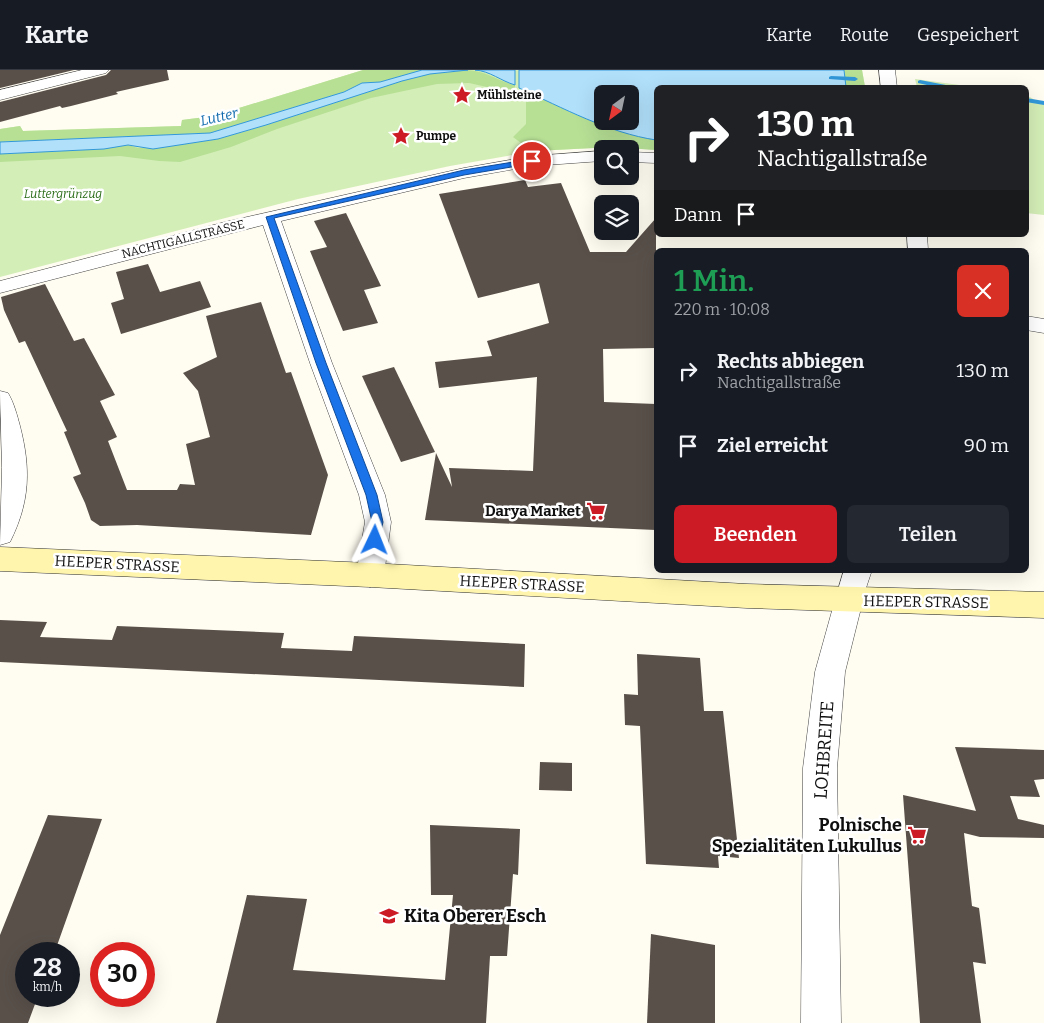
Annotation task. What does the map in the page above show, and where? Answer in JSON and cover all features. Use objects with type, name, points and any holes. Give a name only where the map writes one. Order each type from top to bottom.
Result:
[{"type":"main road","name":"HEEPER STRASSE","points":[[0,559],[370,575],[849,600],[1044,606]]},
{"type":"street","points":[[0,95],[100,70]]},
{"type":"street","points":[[887,70],[889,85]]},
{"type":"street","name":"NACHTIGALLSTRASSE","points":[[0,286],[270,217],[464,172],[532,161],[594,157]]},
{"type":"street","points":[[639,157],[654,158]]},
{"type":"street","points":[[270,217],[321,363],[372,495],[378,522],[370,575]]},
{"type":"street","points":[[1029,324],[1044,326]]},
{"type":"street","points":[[0,400],[9,428],[15,466],[14,498],[9,520],[0,534]]},
{"type":"street","name":"LOHBREITE","points":[[821,1023],[820,768],[830,672],[857,573]]},
{"type":"green space","name":"Luttergrünzug","points":[[363,70],[862,70],[865,85],[654,85],[654,150],[639,149],[639,140],[594,140],[594,148],[535,151],[450,166],[298,199],[0,277],[0,129],[20,126],[23,131],[181,126],[182,120],[213,116]]},
{"type":"green space","points":[[363,70],[422,70],[380,82],[362,83],[344,92],[210,133],[0,142],[0,129],[20,126],[23,131],[181,126],[182,120],[213,116]]},
{"type":"green space","points":[[468,70],[481,72],[515,85],[515,88],[509,92],[469,83],[437,84],[371,98],[277,129],[231,147],[180,162],[120,156],[0,162],[0,154],[108,148],[128,145],[138,148],[164,147],[218,139],[402,81],[430,74]]},
{"type":"green space","points":[[844,70],[862,70],[865,85],[846,85]]},
{"type":"green space","points":[[915,79],[959,85],[916,85]]},
{"type":"green space","points":[[519,88],[594,121],[594,130],[618,130],[654,140],[654,150],[639,149],[639,140],[594,140],[594,148],[535,151],[529,149],[513,137],[526,124],[526,96]]},
{"type":"green space","points":[[1029,97],[1044,105],[1044,215],[1029,213]]},
{"type":"water","points":[[422,70],[468,70],[430,74],[402,81],[218,139],[153,149],[128,145],[104,149],[0,154],[0,142],[210,133],[344,92],[362,83],[380,82]]},
{"type":"water","points":[[475,70],[515,70],[515,85],[486,72]]},
{"type":"water","points":[[519,70],[844,70],[846,85],[654,85],[654,140],[615,130],[639,130],[639,85],[594,85],[594,122],[519,88]]},
{"type":"building","points":[[0,70],[74,70],[0,88]]},
{"type":"building","points":[[111,70],[167,70],[169,80],[116,92],[118,94],[71,106],[62,108],[60,106],[0,122],[0,102],[106,75]]},
{"type":"building","points":[[525,180],[528,187],[561,183],[590,252],[626,252],[637,240],[639,240],[639,237],[654,220],[656,248],[654,248],[654,348],[603,349],[604,402],[654,404],[654,530],[425,520],[436,453],[452,487],[449,468],[533,471],[537,377],[439,388],[435,362],[492,356],[487,341],[549,323],[539,283],[478,298],[439,194]]},
{"type":"building","points":[[346,213],[381,286],[364,290],[378,323],[343,331],[310,251],[327,247],[314,221]]},
{"type":"building","points":[[148,264],[160,292],[200,281],[211,307],[121,334],[111,303],[124,299],[116,272]]},
{"type":"building","points":[[45,284],[74,341],[84,338],[115,395],[100,401],[117,437],[108,441],[127,490],[177,490],[180,484],[195,485],[186,444],[210,437],[198,391],[183,373],[217,357],[206,316],[261,302],[286,373],[291,372],[328,475],[311,535],[137,525],[100,526],[91,520],[73,477],[81,474],[64,432],[67,431],[25,341],[19,343],[4,310],[1,297]]},
{"type":"building","points":[[394,367],[435,452],[401,462],[362,376]]},
{"type":"building","points":[[0,620],[47,622],[40,637],[112,640],[117,626],[284,633],[281,648],[352,651],[354,636],[525,644],[524,687],[0,662]]},
{"type":"building","points":[[637,654],[700,658],[704,711],[723,711],[739,858],[718,856],[719,868],[646,864],[640,726],[625,725],[624,694],[638,695]]},
{"type":"building","points":[[955,747],[1044,750],[1044,779],[1034,780],[1040,797],[1010,796],[1018,819],[1044,825],[1044,838],[980,837],[964,833],[972,906],[979,908],[986,964],[973,962],[981,1023],[920,1023],[903,795],[976,811]]},
{"type":"building","points":[[540,762],[572,763],[572,791],[539,790]]},
{"type":"building","points":[[48,815],[102,819],[58,942],[15,942],[15,1007],[34,1007],[28,1023],[0,1023],[0,935]]},
{"type":"building","points":[[430,825],[520,829],[518,875],[513,874],[507,956],[490,956],[486,1023],[216,1023],[247,895],[307,899],[293,970],[445,980],[453,895],[431,895]]},
{"type":"building","points":[[651,934],[715,945],[715,1023],[647,1023]]},
{"type":"waterway","points":[[831,78],[855,79]]},
{"type":"waterway","points":[[920,82],[936,85]]},
{"type":"waterway","points":[[1029,100],[1044,103]]},
{"type":"place","name":"Mühlsteine","points":[[462,95]]},
{"type":"place","name":"Pumpe","points":[[401,136]]},
{"type":"place","name":"Darya Market","points":[[596,511]]},
{"type":"place","name":"Polnische Spezialitäten Lukullus","points":[[917,835]]},
{"type":"place","name":"Kita Oberer Esch","points":[[389,916]]},
{"type":"route","points":[[375,540],[378,522],[372,495],[321,363],[270,217],[464,172],[532,161]]},
{"type":"water label","name":"Lutter","points":[[219,117]]}]
